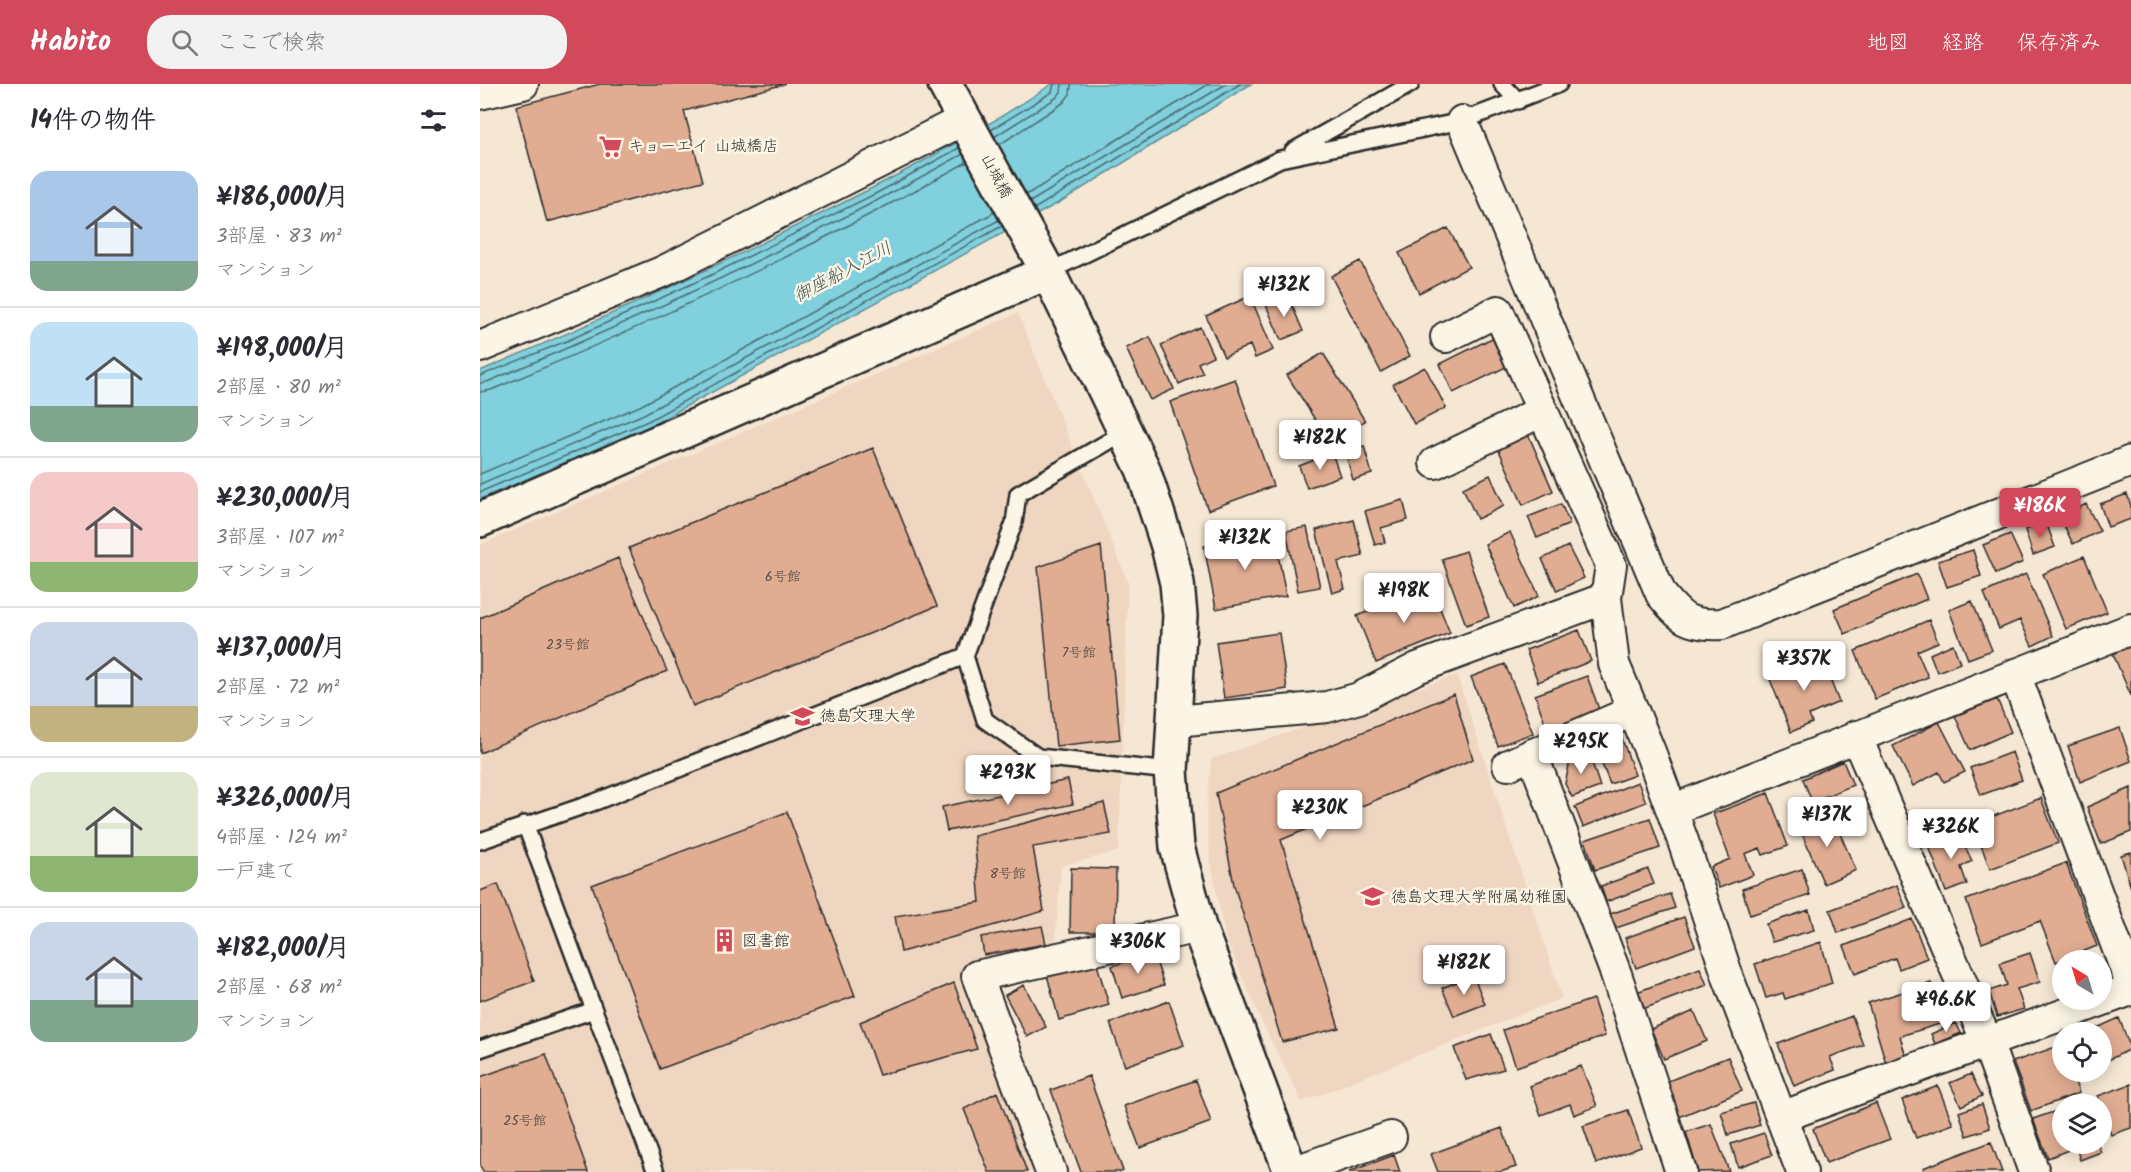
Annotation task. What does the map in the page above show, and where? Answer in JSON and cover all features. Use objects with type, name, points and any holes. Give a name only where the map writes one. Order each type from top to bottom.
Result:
[{"type":"street","points":[[480,94],[523,84]]},
{"type":"street","name":"山城橋","points":[[945,84],[1048,272],[1125,432],[1154,500],[1177,584],[1180,616],[1171,771],[1177,847],[1199,927],[1284,1170]]},
{"type":"street","points":[[1462,122],[1661,594],[1677,615],[1695,623],[1722,624],[2131,461]]},
{"type":"street","points":[[480,347],[663,271],[967,123]]},
{"type":"street","points":[[480,520],[1048,272]]},
{"type":"street","points":[[1446,337],[1498,311],[1611,565],[1606,598],[1614,664],[1672,810],[1729,980],[1802,1172]]},
{"type":"street","points":[[1435,463],[1542,411]]},
{"type":"street","points":[[1175,721],[1327,707],[1359,698],[1417,668],[1606,598]]},
{"type":"street","points":[[1672,810],[2131,629]]},
{"type":"street","points":[[2015,674],[2131,984]]},
{"type":"street","points":[[1633,711],[1520,760],[1616,974],[1681,1172]]},
{"type":"street","points":[[1856,736],[1987,1042],[2034,1172]]},
{"type":"street","points":[[1051,1172],[977,976],[1199,927]]},
{"type":"street","points":[[1781,1117],[2131,990]]},
{"type":"street","points":[[1284,1170],[1391,1137]]},
{"type":"lane","points":[[1048,272],[1280,159],[1411,84]]},
{"type":"lane","points":[[1502,84],[1518,101]]},
{"type":"lane","points":[[1280,159],[1462,122],[1559,84]]},
{"type":"lane","points":[[1125,432],[1018,494],[1014,523],[965,656],[985,720],[1038,757],[1171,771]]},
{"type":"lane","points":[[480,840],[595,802],[965,656]]},
{"type":"lane","points":[[525,824],[656,1172]]},
{"type":"lane","points":[[480,1049],[594,1010]]},
{"type":"shaded area","name":"徳島文理大学","points":[[1018,313],[1128,582],[1119,851],[1061,866],[1055,946],[961,970],[1044,1172],[480,1172],[480,545]]},
{"type":"shaded area","name":"徳島文理大学附属幼稚園","points":[[1457,675],[1562,998],[1302,1102],[1261,1020],[1225,937],[1210,857],[1206,814],[1211,759]]},
{"type":"water","name":"御座船入江川","points":[[1052,84],[1251,84],[1060,202],[650,426],[480,499],[480,371],[677,284],[860,194],[958,142]]},
{"type":"building","name":"キョーエイ 山城橋店","points":[[600,84],[785,84],[684,111],[703,181],[547,222],[516,106]]},
{"type":"building","points":[[1448,228],[1469,267],[1419,293],[1399,253]]},
{"type":"building","points":[[1360,261],[1410,356],[1381,372],[1331,276]]},
{"type":"building","points":[[1250,296],[1273,350],[1255,358],[1250,345],[1224,357],[1206,316]]},
{"type":"building","points":[[1288,296],[1303,331],[1281,340],[1266,305]]},
{"type":"building","points":[[1200,327],[1213,356],[1198,363],[1203,373],[1179,384],[1161,345]]},
{"type":"building","points":[[1150,337],[1174,389],[1150,400],[1126,348]]},
{"type":"building","points":[[1492,338],[1506,367],[1453,393],[1440,364]]},
{"type":"building","points":[[1323,353],[1365,421],[1329,442],[1287,375]]},
{"type":"building","points":[[1425,367],[1446,408],[1414,424],[1393,384]]},
{"type":"building","points":[[1235,379],[1273,486],[1208,510],[1170,402]]},
{"type":"building","points":[[1528,434],[1553,491],[1523,505],[1498,448]]},
{"type":"building","points":[[1364,446],[1372,474],[1353,480],[1345,451]]},
{"type":"building","points":[[873,448],[937,606],[693,706],[629,548]]},
{"type":"building","points":[[1332,453],[1340,476],[1307,488],[1299,466]]},
{"type":"building","points":[[1490,475],[1504,506],[1477,519],[1463,488]]},
{"type":"building","points":[[2127,494],[2131,506],[2131,519],[2108,527],[2100,504]]},
{"type":"building","points":[[1403,500],[1408,520],[1381,528],[1385,542],[1375,545],[1365,511]]},
{"type":"building","points":[[1561,504],[1570,524],[1537,538],[1528,517]]},
{"type":"building","points":[[2086,504],[2100,531],[2073,544],[2060,517]]},
{"type":"building","points":[[1354,520],[1363,556],[1338,562],[1345,589],[1332,593],[1316,530]]},
{"type":"building","points":[[2046,522],[2055,547],[2033,555],[2025,530]]},
{"type":"building","points":[[1307,527],[1320,587],[1298,591],[1286,531]]},
{"type":"building","points":[[1510,532],[1539,596],[1514,608],[1485,544]]},
{"type":"building","points":[[1274,533],[1286,596],[1216,609],[1204,546]]},
{"type":"building","points":[[2010,534],[2023,562],[1996,574],[1983,545]]},
{"type":"building","points":[[1101,546],[1120,739],[1056,746],[1038,567]]},
{"type":"building","points":[[1568,546],[1584,578],[1557,591],[1542,559]]},
{"type":"building","points":[[1973,550],[1981,576],[1947,587],[1938,561]]},
{"type":"building","points":[[1466,551],[1489,617],[1466,625],[1442,559]]},
{"type":"building","points":[[2084,556],[2107,612],[2066,629],[2043,574]]},
{"type":"building","points":[[618,558],[667,671],[480,753],[480,618]]},
{"type":"building","points":[[1917,574],[1927,599],[1845,634],[1834,609]]},
{"type":"building","points":[[2026,574],[2053,636],[2032,646],[2020,620],[1999,629],[1984,593]]},
{"type":"building","points":[[1431,586],[1450,633],[1376,663],[1357,616]]},
{"type":"building","points":[[1972,601],[1992,650],[1968,659],[1949,610]]},
{"type":"building","points":[[1929,620],[1938,642],[1917,651],[1928,677],[1875,699],[1855,651]]},
{"type":"building","points":[[1579,630],[1591,661],[1538,682],[1526,650]]},
{"type":"building","points":[[1279,633],[1287,689],[1224,698],[1216,642]]},
{"type":"building","points":[[1953,644],[1960,663],[1937,672],[1930,654]]},
{"type":"building","points":[[2131,646],[2131,696],[2113,654]]},
{"type":"building","points":[[1821,656],[1839,702],[1809,715],[1812,723],[1791,732],[1769,677]]},
{"type":"building","points":[[1505,664],[1533,733],[1498,746],[1471,677]]},
{"type":"building","points":[[1587,676],[1600,712],[1548,731],[1535,695]]},
{"type":"building","points":[[1454,694],[1473,759],[1281,840],[1339,1028],[1282,1042],[1234,885],[1216,793]]},
{"type":"building","points":[[1997,699],[2011,732],[1970,750],[1955,716]]},
{"type":"building","points":[[1939,722],[1965,772],[1944,782],[1939,772],[1913,786],[1893,746]]},
{"type":"building","points":[[2120,728],[2131,761],[2080,782],[2068,746]]},
{"type":"building","points":[[1622,739],[1635,775],[1610,784],[1596,749]]},
{"type":"building","points":[[1588,750],[1600,787],[1572,797],[1565,784],[1571,756]]},
{"type":"building","points":[[2012,752],[2022,780],[1981,795],[1970,768]]},
{"type":"building","points":[[1843,761],[1853,785],[1812,802],[1803,779]]},
{"type":"building","points":[[1068,780],[1073,804],[947,831],[942,807]]},
{"type":"building","points":[[1638,782],[1646,802],[1583,827],[1575,807]]},
{"type":"building","points":[[2131,788],[2131,832],[2101,844],[2087,807]]},
{"type":"building","points":[[1768,793],[1788,846],[1763,855],[1760,848],[1745,854],[1753,875],[1719,888],[1711,867],[1730,859],[1713,814]]},
{"type":"building","points":[[2041,798],[2058,843],[1990,869],[1973,824]]},
{"type":"building","points":[[1104,803],[1111,834],[1033,847],[1044,911],[901,952],[895,916],[980,902],[974,836]]},
{"type":"building","points":[[1830,811],[1856,870],[1824,884],[1798,825]]},
{"type":"building","name":"図書館","points":[[787,812],[855,996],[660,1069],[592,885]]},
{"type":"building","points":[[1650,818],[1660,848],[1595,870],[1585,840]]},
{"type":"building","points":[[1958,832],[1972,861],[1961,867],[1967,884],[1946,892],[1928,844]]},
{"type":"building","points":[[2131,852],[2131,888],[2121,855]]},
{"type":"building","points":[[2066,863],[2097,946],[2087,950],[2052,952],[2040,921],[1982,943],[1966,900]]},
{"type":"building","points":[[1071,868],[1116,869],[1115,932],[1070,932]]},
{"type":"building","points":[[1648,869],[1654,884],[1606,902],[1601,886]]},
{"type":"building","points":[[1802,869],[1810,895],[1750,915],[1742,889]]},
{"type":"building","points":[[498,884],[534,981],[480,1001],[480,891]]},
{"type":"building","points":[[1897,885],[1906,908],[1838,933],[1830,910]]},
{"type":"building","points":[[1670,894],[1675,908],[1613,929],[1607,915]]},
{"type":"building","points":[[1809,910],[1814,930],[1772,942],[1766,924]]},
{"type":"building","points":[[1684,917],[1695,946],[1636,968],[1625,938]]},
{"type":"building","points":[[1912,919],[1927,958],[1899,969],[1895,958],[1855,974],[1844,946]]},
{"type":"building","points":[[1042,926],[1046,944],[984,955],[981,937]]},
{"type":"building","points":[[1821,942],[1832,983],[1785,999],[1783,993],[1766,998],[1755,964]]},
{"type":"building","points":[[1153,952],[1164,985],[1122,998],[1112,966]]},
{"type":"building","points":[[2030,953],[2040,982],[2017,989],[2024,1009],[1997,1017],[1989,991],[2007,985],[2000,963]]},
{"type":"building","points":[[1096,961],[1109,1005],[1059,1020],[1047,975]]},
{"type":"building","points":[[1700,968],[1707,985],[1643,1009],[1637,992]]},
{"type":"building","points":[[1473,975],[1485,1004],[1454,1016],[1442,988]]},
{"type":"building","points":[[954,983],[977,1049],[879,1075],[860,1022]]},
{"type":"building","points":[[1931,983],[1943,1023],[1900,1036],[1906,1057],[1886,1063],[1868,1003]]},
{"type":"building","points":[[1024,985],[1046,1027],[1027,1037],[1005,995]]},
{"type":"building","points":[[1593,999],[1605,1036],[1516,1067],[1503,1030]]},
{"type":"building","points":[[1169,1001],[1184,1045],[1125,1066],[1110,1023]]},
{"type":"building","points":[[1694,1011],[1707,1041],[1664,1059],[1651,1029]]},
{"type":"building","points":[[1852,1016],[1863,1045],[1830,1057],[1835,1070],[1794,1086],[1778,1044]]},
{"type":"building","points":[[2119,1018],[2131,1049],[2112,1058],[2112,1022],[2110,1022]]},
{"type":"building","points":[[1956,1023],[1961,1033],[1935,1044],[1931,1034]]},
{"type":"building","points":[[1491,1034],[1504,1069],[1466,1080],[1454,1048]]},
{"type":"building","points":[[2052,1048],[2052,1082],[2075,1082],[2079,1093],[2052,1094],[2052,1103],[2031,1111],[2013,1062]]},
{"type":"building","points":[[546,1054],[588,1172],[483,1172],[480,1165],[480,1077]]},
{"type":"building","points":[[1728,1057],[1742,1091],[1679,1117],[1666,1082]]},
{"type":"building","points":[[1581,1066],[1597,1106],[1574,1115],[1570,1104],[1541,1115],[1530,1086]]},
{"type":"building","points":[[1971,1074],[1982,1096],[1961,1106],[1950,1083]]},
{"type":"building","points":[[1089,1076],[1123,1171],[1121,1172],[1081,1172],[1051,1090]]},
{"type":"building","points":[[1196,1080],[1211,1122],[1140,1148],[1124,1106]]},
{"type":"building","points":[[2131,1084],[2131,1128],[2112,1135],[2112,1094],[2104,1094]]},
{"type":"building","points":[[1938,1086],[1953,1124],[1916,1138],[1902,1100]]},
{"type":"building","points":[[997,1092],[1027,1172],[989,1172],[964,1109]]},
{"type":"building","points":[[1754,1103],[1760,1125],[1728,1135],[1721,1112]]},
{"type":"building","points":[[1876,1103],[1890,1139],[1826,1163],[1813,1129]]},
{"type":"building","points":[[1982,1104],[1990,1128],[1967,1136],[1959,1112]]},
{"type":"building","points":[[1628,1110],[1641,1147],[1596,1164],[1583,1126]]},
{"type":"building","points":[[2052,1112],[2052,1154],[2058,1154],[2048,1158],[2033,1119]]},
{"type":"building","points":[[1711,1124],[1729,1171],[1698,1172],[1686,1132]]},
{"type":"building","points":[[1502,1128],[1516,1167],[1500,1172],[1438,1172],[1431,1154]]},
{"type":"building","points":[[1764,1133],[1772,1155],[1738,1167],[1731,1144]]},
{"type":"building","points":[[1991,1142],[2002,1172],[1925,1172],[1923,1168]]},
{"type":"building","points":[[2078,1154],[2096,1154],[2080,1160]]},
{"type":"building","points":[[1394,1155],[1400,1172],[1349,1172]]},
{"type":"place","name":"キョーエイ 山城橋店","points":[[610,146]]},
{"type":"place","name":"徳島文理大学","points":[[802,716]]},
{"type":"place","name":"徳島文理大学附属幼稚園","points":[[1373,897]]},
{"type":"place","name":"図書館","points":[[724,941]]}]
